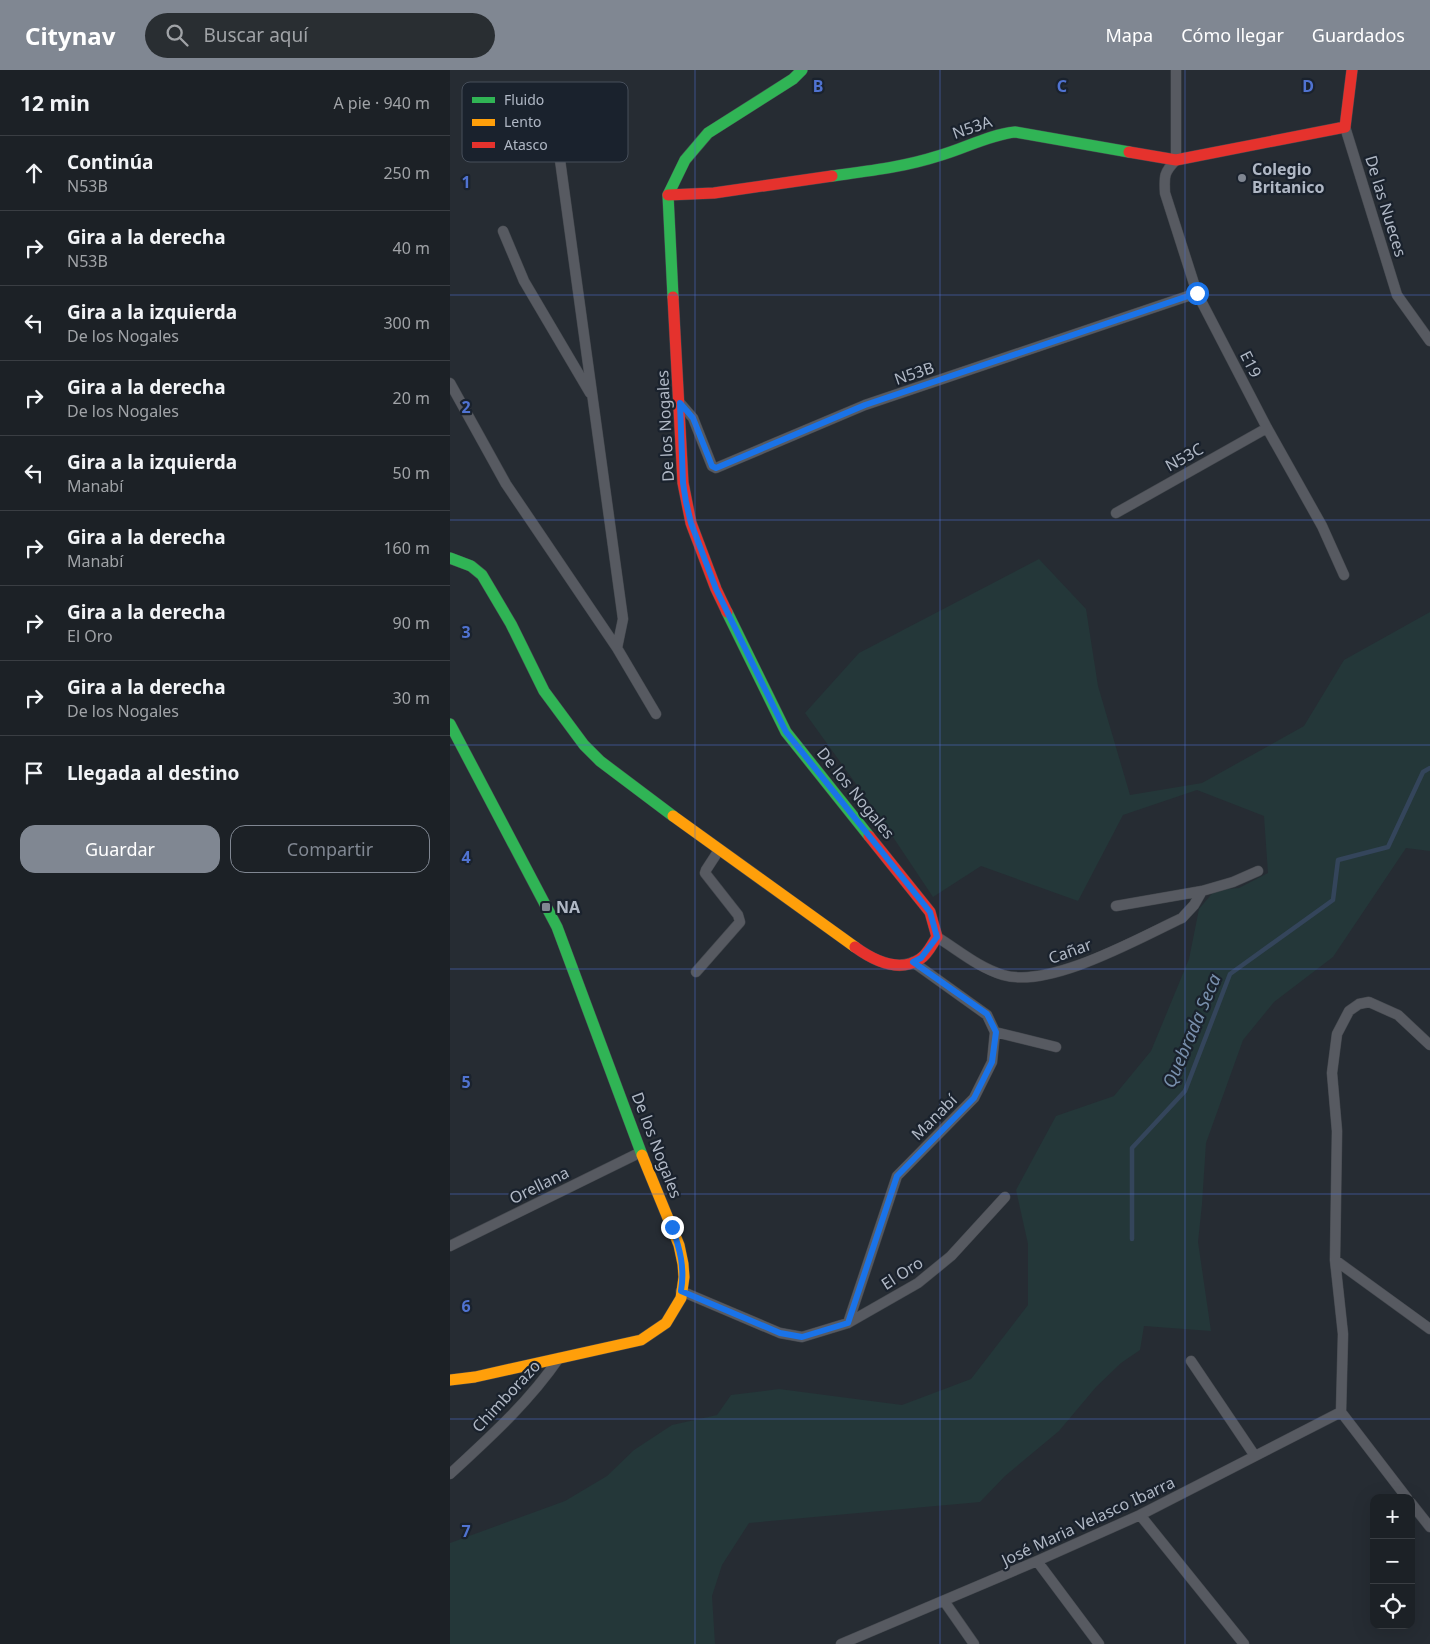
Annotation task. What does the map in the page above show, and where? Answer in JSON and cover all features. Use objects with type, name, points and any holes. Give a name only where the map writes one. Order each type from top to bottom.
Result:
[{"type":"street","name":"De los Nogales","points":[[802,70],[793,79],[708,133],[685,160],[668,195],[686,502],[691,523],[716,589],[786,732],[930,912],[937,937]]},
{"type":"street","points":[[1176,70],[1176,160]]},
{"type":"street","name":"De las Nueces","points":[[1352,70],[1345,127],[1397,295],[1430,341]]},
{"type":"street","name":"N53A","points":[[668,195],[714,193],[906,165],[940,156],[998,134],[1015,132],[1176,160],[1345,127]]},
{"type":"street","name":"E19","points":[[1176,160],[1169,166],[1164,176],[1165,193],[1197,293],[1267,428],[1322,526],[1344,575]]},
{"type":"street","points":[[560,162],[623,619],[617,648]]},
{"type":"street","points":[[503,231],[524,281],[593,398]]},
{"type":"street","name":"N53B","points":[[680,403],[693,418],[712,466],[716,468],[865,405],[1197,293]]},
{"type":"street","points":[[450,383],[506,484],[617,648],[656,714]]},
{"type":"street","name":"N53C","points":[[1116,513],[1267,428]]},
{"type":"street","points":[[450,558],[471,566],[482,575],[510,624],[544,691],[584,745],[600,762],[862,953],[889,965],[901,965],[921,958],[937,937]]},
{"type":"street","name":"De los Nogales","points":[[450,724],[556,927],[641,1152],[679,1245],[684,1277],[681,1298],[671,1315],[659,1330],[646,1338],[450,1380]]},
{"type":"street","points":[[696,972],[740,922],[738,915],[705,873],[719,850]]},
{"type":"street","points":[[1116,906],[1202,891],[1258,872]]},
{"type":"street","name":"Cañar","points":[[937,937],[990,971],[1005,976],[1043,976],[1083,964],[1182,918],[1194,905],[1202,891]]},
{"type":"street","points":[[913,962],[987,1014],[996,1032],[1056,1047]]},
{"type":"street","points":[[1404,1494],[1341,1412],[1343,1334],[1335,1260],[1336,1131],[1332,1073],[1337,1034],[1349,1011],[1359,1004],[1369,1002],[1398,1015],[1430,1045]]},
{"type":"street","name":"Manabí","points":[[848,1323],[897,1176],[974,1098],[992,1062],[996,1032]]},
{"type":"street","name":"Orellana","points":[[450,1246],[641,1152]]},
{"type":"street","name":"El Oro","points":[[681,1291],[780,1333],[802,1337],[848,1323],[918,1283],[951,1256],[1005,1197]]},
{"type":"street","points":[[1335,1260],[1430,1329]]},
{"type":"street","name":"Chimborazo","points":[[450,1474],[543,1382],[559,1358]]},
{"type":"street","points":[[1191,1361],[1255,1456]]},
{"type":"street","name":"José Maria Velasco Ibarra","points":[[841,1644],[1038,1561],[1140,1515],[1341,1412]]},
{"type":"street","points":[[1415,1508],[1430,1527]]},
{"type":"street","points":[[1140,1515],[1244,1644]]},
{"type":"street","points":[[1038,1561],[1099,1644]]},
{"type":"street","points":[[944,1601],[974,1644]]},
{"type":"shaded area","points":[[1039,559],[1086,609],[1098,686],[1130,795],[1202,783],[1304,726],[1344,660],[1430,612],[1430,851],[1406,848],[1333,957],[1274,1002],[1243,1040],[1206,1143],[1198,1242],[1211,1331],[1144,1326],[1140,1350],[1121,1363],[1096,1387],[1059,1431],[1005,1476],[980,1502],[749,1523],[722,1565],[712,1596],[715,1644],[450,1644],[450,1543],[565,1501],[607,1476],[634,1450],[672,1425],[717,1415],[731,1395],[779,1389],[902,1405],[971,1379],[1028,1305],[1028,1244],[1016,1190],[1056,1116],[1114,1096],[1151,1051],[1189,959],[1199,909],[1215,890],[1239,888],[1268,873],[1264,816],[1197,790],[1123,815],[1078,901],[981,866],[933,897],[877,813],[805,713],[859,653]]},
{"type":"waterway","name":"Quebrada Seca","points":[[1132,1239],[1132,1148],[1185,1091],[1230,974],[1333,900],[1338,860],[1388,847],[1423,772],[1430,768]]},
{"type":"traffic: fast","points":[[673,297],[668,195],[685,160],[708,133],[793,79],[802,70]]},
{"type":"traffic: fast","points":[[832,176],[925,160],[995,136],[1015,132],[1129,152]]},
{"type":"traffic: fast","points":[[450,558],[471,566],[482,575],[511,624],[544,691],[584,745],[600,761],[673,816]]},
{"type":"traffic: fast","points":[[727,612],[786,732],[869,836]]},
{"type":"traffic: fast","points":[[450,724],[557,927],[642,1155]]},
{"type":"traffic: slow","points":[[673,816],[855,947]]},
{"type":"traffic: slow","points":[[450,1380],[475,1377],[641,1340],[666,1323],[681,1298],[684,1277],[683,1264],[679,1245],[642,1155]]},
{"type":"traffic: jam","points":[[1129,152],[1176,160],[1345,127],[1352,70]]},
{"type":"traffic: jam","points":[[668,195],[714,193],[832,176]]},
{"type":"traffic: jam","points":[[673,297],[683,483],[691,523],[716,589],[727,612]]},
{"type":"traffic: jam","points":[[855,947],[886,963],[904,965],[923,957],[937,937],[930,912],[869,836]]},
{"type":"place","name":"Colegio Britanico","points":[[1242,178]]},
{"type":"place","name":"NA","points":[[546,907]]},
{"type":"route","points":[[672,1227],[679,1245],[683,1264],[684,1277],[681,1291],[780,1333],[802,1337],[848,1323],[897,1176],[974,1098],[992,1062],[996,1032],[987,1014],[913,962],[921,958],[937,937],[930,912],[786,732],[716,589],[691,523],[683,483],[680,403],[693,418],[712,466],[716,468],[865,405],[1197,293]]}]
